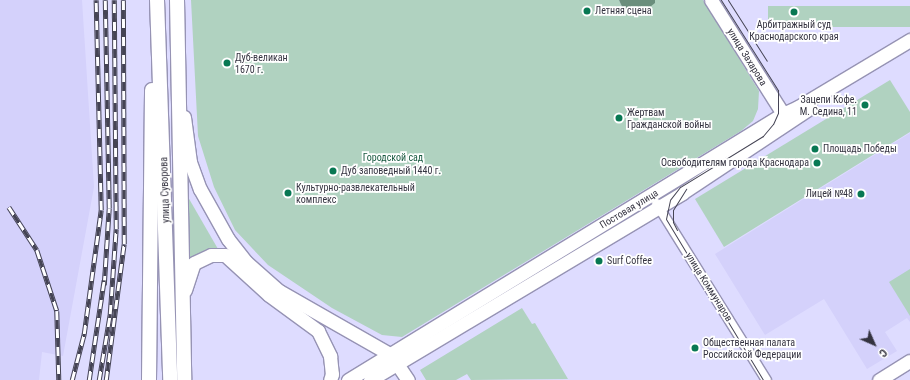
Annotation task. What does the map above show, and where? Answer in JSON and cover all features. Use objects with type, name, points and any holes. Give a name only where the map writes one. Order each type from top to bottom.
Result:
[{"type":"main road","name":"улица Суворова","points":[[149,380],[153,0]]},
{"type":"main road","name":"улица Суворова","points":[[157,0],[170,380]]},
{"type":"main road","name":"улица Суворова","points":[[177,0],[184,380]]},
{"type":"street","name":"улица Захарова","points":[[711,0],[783,114]]},
{"type":"street","name":"Постовая улица","points":[[370,380],[394,359],[652,195],[783,114],[798,108],[910,40]]},
{"type":"street","name":"Постовая улица","points":[[348,380],[394,359],[659,206],[802,113],[910,48]]},
{"type":"street","points":[[178,78],[193,169],[212,213],[246,262],[279,291],[394,359],[408,380]]},
{"type":"street","name":"улица Коммунаров","points":[[652,195],[766,380]]},
{"type":"street","points":[[183,300],[190,270],[194,263],[211,255],[225,255],[269,295],[318,331],[330,356],[332,374],[330,380]]},
{"type":"street","points":[[879,380],[910,361]]},
{"type":"street","points":[[383,380],[391,380]]},
{"type":"shaded area","points":[[0,0],[82,0],[94,187],[63,356],[42,352],[39,380],[0,380]]},
{"type":"shaded area","points":[[619,0],[655,0],[655,3],[641,14],[623,9]]},
{"type":"shaded area","name":"Лицей №48","points":[[910,133],[910,322],[907,318],[885,332],[897,351],[867,369],[824,299],[765,335],[715,254]]},
{"type":"green space","name":"Городской сад","points":[[191,0],[619,0],[623,9],[655,3],[655,0],[703,0],[759,91],[758,109],[753,121],[741,131],[402,337],[382,335],[332,308],[268,265],[235,230],[214,187],[198,136]]},
{"type":"green space","points":[[768,6],[910,6],[910,27],[768,27]]},
{"type":"green space","points":[[890,80],[910,112],[910,132],[724,247],[695,199]]},
{"type":"green space","points":[[188,197],[218,249],[189,261]]},
{"type":"green space","points":[[910,269],[910,316],[889,282]]},
{"type":"green space","points":[[522,308],[532,324],[535,323],[568,379],[471,380],[467,374],[456,380],[426,380],[420,370]]},
{"type":"tram line","points":[[721,0],[778,90],[778,113],[773,124],[763,136],[680,187],[670,200],[666,219],[763,380]]},
{"type":"tram line","points":[[728,0],[767,61]]},
{"type":"tram line","points":[[677,230],[673,222],[673,210],[686,189]]},
{"type":"railway","points":[[72,380],[84,334],[101,210],[96,0]]},
{"type":"railway","points":[[104,285],[109,208],[105,0]]},
{"type":"railway","points":[[99,380],[110,314],[116,229],[114,0]]},
{"type":"railway","points":[[106,380],[124,244],[123,0]]},
{"type":"railway","points":[[9,207],[37,250],[57,311],[59,380]]},
{"type":"railway","points":[[89,380],[104,280]]},
{"type":"place","name":"Летняя сцена","points":[[587,11]]},
{"type":"place","name":"Арбитражный суд Краснодарского края","points":[[794,12]]},
{"type":"place","name":"Дуб-великан 1670 г.","points":[[227,63]]},
{"type":"place","name":"Зацепи Кофе. М. Седина, 11","points":[[865,105]]},
{"type":"place","name":"Жертвам Гражданской войны","points":[[619,118]]},
{"type":"place","name":"Площадь Победы","points":[[815,149]]},
{"type":"place","name":"Освободителям города Краснодара","points":[[817,163]]},
{"type":"place","name":"Дуб заповедный 1440 г.","points":[[333,171]]},
{"type":"place","name":"Культурно-развлекательный комплекс","points":[[288,193]]},
{"type":"place","name":"Лицей №48","points":[[861,194]]},
{"type":"place","name":"Surf Coffee","points":[[599,261]]},
{"type":"place","name":"Общественная палата Российской Федерации","points":[[695,348]]}]
